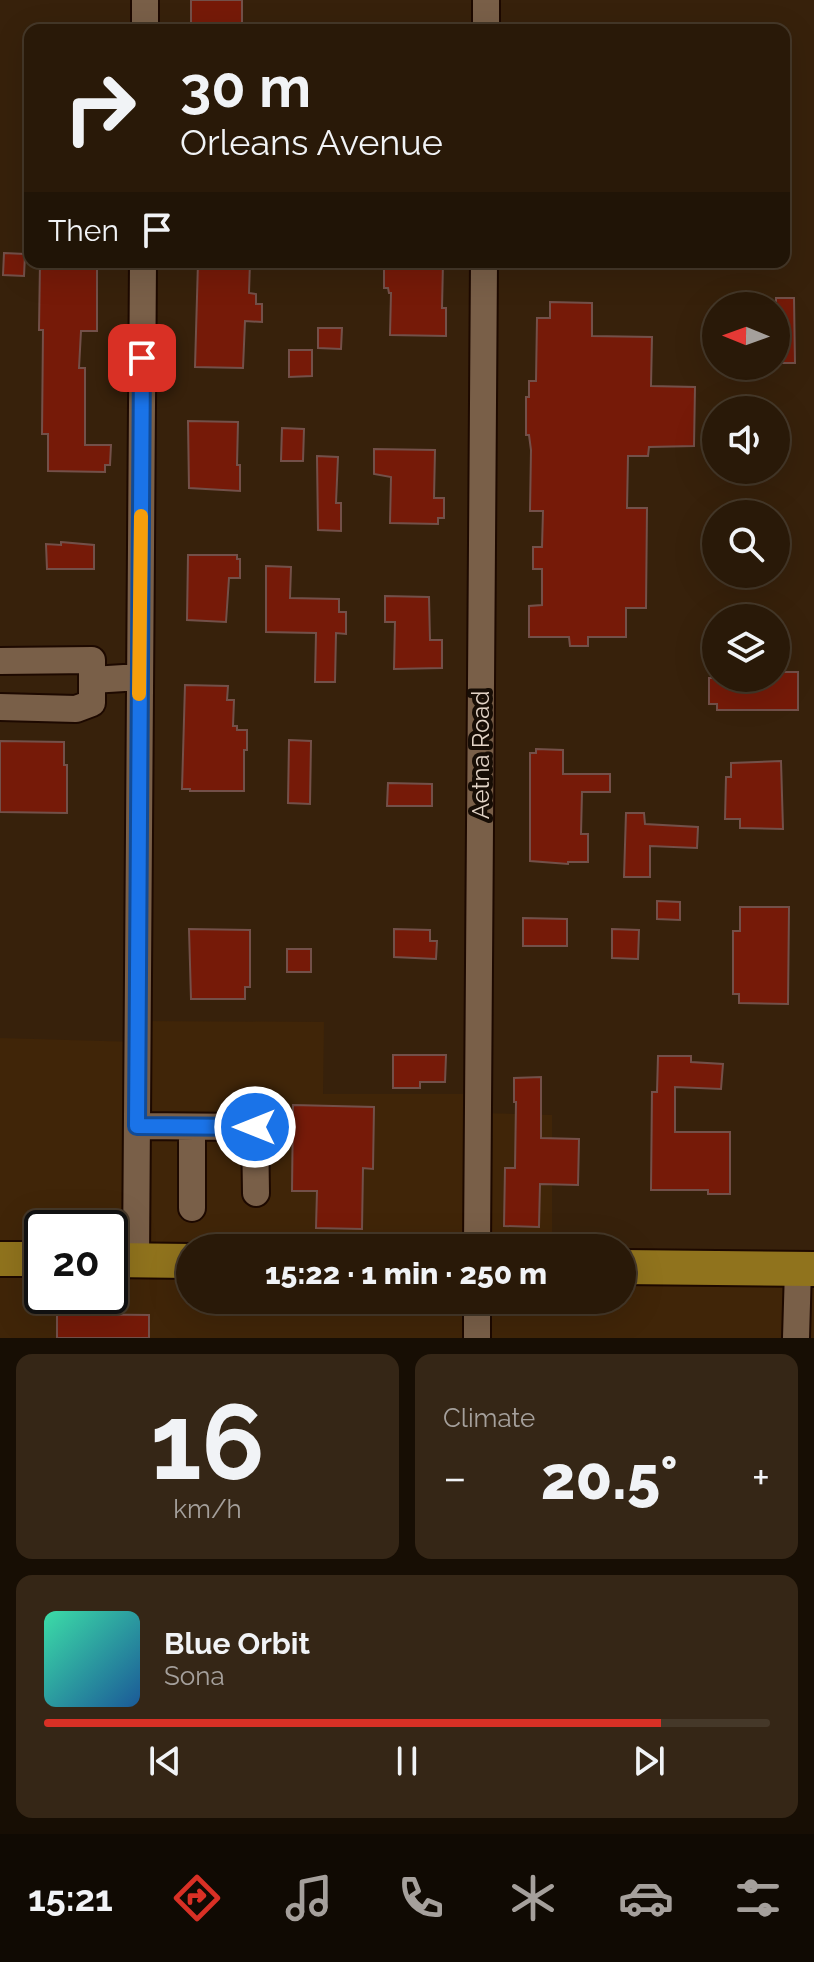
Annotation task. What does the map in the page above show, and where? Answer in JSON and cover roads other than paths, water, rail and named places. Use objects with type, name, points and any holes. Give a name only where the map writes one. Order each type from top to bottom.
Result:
[{"type":"main road","points":[[0,1259],[24,1259]]},
{"type":"main road","points":[[128,1260],[176,1261]]},
{"type":"main road","points":[[636,1267],[806,1269]]},
{"type":"street","points":[[145,0],[145,24]]},
{"type":"street","points":[[486,0],[486,24]]},
{"type":"street","points":[[128,1212],[137,1126],[143,268]]},
{"type":"street","name":"Aetna Road","points":[[477,1234],[484,268]]},
{"type":"street","points":[[0,661],[92,660],[92,703],[76,709],[0,707]]},
{"type":"street","points":[[92,680],[140,677]]},
{"type":"street","points":[[137,1126],[255,1127],[256,1193]]},
{"type":"street","points":[[192,1127],[192,1208]]},
{"type":"street","points":[[796,1338],[806,1269]]},
{"type":"street","points":[[477,1314],[477,1338]]}]
